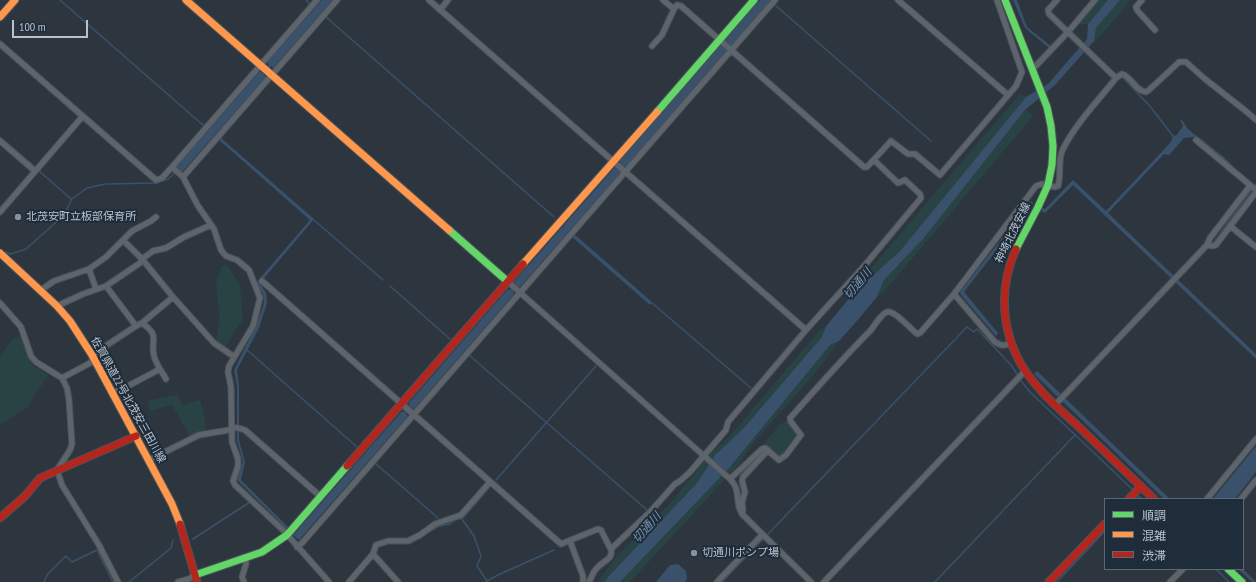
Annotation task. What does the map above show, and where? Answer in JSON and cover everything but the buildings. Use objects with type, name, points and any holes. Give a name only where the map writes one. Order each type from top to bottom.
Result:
[{"type":"street","points":[[0,17],[15,0]]},
{"type":"street","points":[[186,0],[730,478],[738,491],[739,508],[742,514],[811,582]]},
{"type":"street","points":[[183,177],[266,70],[317,0]]},
{"type":"street","points":[[0,44],[156,180],[162,178],[266,70],[337,0]]},
{"type":"street","points":[[429,0],[806,330]]},
{"type":"street","points":[[440,10],[448,0]]},
{"type":"street","points":[[663,0],[681,6],[864,167],[867,167],[891,140],[908,154],[915,154],[940,175],[1016,86],[1022,72],[997,0]]},
{"type":"street","points":[[178,582],[196,579],[262,552],[286,535],[320,496],[408,409],[619,167],[754,0]]},
{"type":"street","points":[[297,547],[302,543],[408,409],[513,288],[619,167],[730,50],[775,0]]},
{"type":"street","points":[[898,0],[1008,95]]},
{"type":"street","name":"神埼北茂安線","points":[[1005,0],[1047,107],[1051,122],[1053,143],[1053,160],[1047,186],[1037,209],[1018,243],[1007,270],[1003,308],[1011,343],[1017,358],[1038,388],[1060,401],[1153,498]]},
{"type":"street","points":[[1057,0],[1048,10],[1049,14],[1116,78]]},
{"type":"street","points":[[1032,70],[1068,32],[1095,0]]},
{"type":"street","points":[[1142,0],[1136,7],[1137,10],[1155,30]]},
{"type":"street","points":[[652,46],[662,35],[677,5]]},
{"type":"street","points":[[730,478],[762,449],[765,448],[779,460],[786,455],[801,435],[791,422],[790,418],[885,313],[889,311],[894,313],[918,334],[931,322],[1036,186],[1042,184],[1055,187],[1058,186],[1062,150],[1078,126],[1116,78],[1122,74],[1126,75],[1139,90],[1146,92],[1150,90],[1176,64],[1179,62],[1186,62],[1256,120]]},
{"type":"street","points":[[0,212],[82,117]]},
{"type":"street","points":[[0,140],[35,171]]},
{"type":"street","points":[[1196,140],[1254,189]]},
{"type":"street","points":[[612,549],[650,512],[675,484],[705,457],[726,430],[728,422],[806,330],[865,265],[921,198],[920,194],[905,180],[898,183],[874,160]]},
{"type":"street","points":[[172,167],[183,177],[198,206],[214,229],[222,250],[226,256],[237,260],[249,270],[260,298],[253,326],[228,366],[236,428],[232,442],[238,459],[238,466],[233,481],[235,485],[286,535],[326,581]]},
{"type":"street","points":[[1207,244],[1212,246],[1216,245],[1254,189]]},
{"type":"street","points":[[1060,401],[1175,279],[1254,189]]},
{"type":"street","points":[[41,290],[54,281],[89,269],[106,258],[132,231],[156,218]]},
{"type":"street","points":[[57,306],[83,294],[106,286],[140,263],[142,259],[153,251],[166,248],[184,237],[211,225]]},
{"type":"street","points":[[1230,226],[1256,247]]},
{"type":"street","points":[[123,240],[142,259],[214,343],[233,356]]},
{"type":"street","name":"佐賀県道22号北茂安三田川線","points":[[0,253],[57,306],[70,321],[92,355],[172,504],[180,524],[196,579]]},
{"type":"street","points":[[89,269],[96,289]]},
{"type":"street","points":[[262,282],[562,544],[598,529],[601,530],[610,548],[612,549],[612,555],[599,565],[589,582]]},
{"type":"street","points":[[106,286],[139,324],[151,330],[154,337],[154,356],[166,379]]},
{"type":"street","points":[[954,294],[995,342],[1005,346],[1011,343]]},
{"type":"street","points":[[62,378],[92,362],[92,355],[139,324],[173,297]]},
{"type":"street","points":[[0,303],[21,327],[31,356],[36,362],[62,378],[67,388],[72,444],[70,450],[57,470]]},
{"type":"street","points":[[112,393],[160,369]]},
{"type":"street","points":[[824,582],[1025,371]]},
{"type":"street","points":[[148,460],[199,435],[236,428],[245,430],[320,496]]},
{"type":"street","points":[[1,517],[25,496],[40,478],[136,436]]},
{"type":"street","points":[[1208,498],[1256,439]]},
{"type":"street","points":[[742,514],[744,510],[742,502],[745,492],[742,481],[743,477],[768,450]]},
{"type":"street","points":[[57,470],[62,485],[118,582]]},
{"type":"street","points":[[1242,498],[1256,480]]},
{"type":"street","points":[[349,582],[374,554],[376,545],[388,541],[408,541],[435,524],[461,515],[490,482]]},
{"type":"street","points":[[1129,498],[1141,486]]},
{"type":"street","points":[[1049,582],[1104,525]]},
{"type":"street","points":[[717,582],[762,535]]},
{"type":"street","points":[[570,541],[583,576],[583,582]]},
{"type":"street","points":[[374,554],[398,582]]},
{"type":"street","points":[[244,582],[242,577],[246,564],[246,558]]},
{"type":"street","points":[[1170,582],[1182,570]]},
{"type":"street","points":[[1229,570],[1242,582]]},
{"type":"green space","points":[[1099,0],[1108,0],[1088,24],[1079,24]]},
{"type":"green space","points":[[1120,0],[1131,0],[1096,41],[1094,41],[1096,28]]},
{"type":"green space","points":[[1020,94],[1026,97],[900,251],[859,288],[868,272]]},
{"type":"green space","points":[[1025,110],[1034,115],[888,287],[877,297],[884,280],[923,239]]},
{"type":"green space","points":[[226,264],[240,284],[243,319],[225,347],[216,340],[220,320],[216,283],[221,267]]},
{"type":"green space","points":[[827,325],[821,338],[743,429],[715,455],[697,483],[608,577],[605,582],[598,582],[615,558],[668,506],[712,452],[729,437],[820,330]]},
{"type":"green space","points":[[20,336],[33,366],[49,375],[33,397],[28,407],[0,425],[0,356],[12,340]]},
{"type":"green space","points":[[839,341],[817,371],[753,443],[740,463],[630,582],[620,582],[730,467],[830,345]]},
{"type":"green space","points":[[178,394],[182,405],[200,400],[206,430],[190,436],[172,405],[150,411],[148,401]]},
{"type":"green space","points":[[787,421],[798,436],[783,454],[778,455],[765,443],[780,424]]},
{"type":"water","points":[[322,0],[333,0],[273,68],[271,66],[264,75],[266,77],[182,172],[176,167],[260,71],[262,73],[269,64],[267,62]]},
{"type":"water","points":[[760,0],[772,0],[626,167],[623,165],[619,170],[621,172],[519,288],[517,287],[513,292],[514,294],[414,409],[412,407],[406,414],[408,416],[299,540],[292,534],[294,532],[295,533],[402,411],[404,412],[410,405],[408,404],[508,289],[510,290],[515,285],[513,283],[615,167],[617,168],[621,163],[619,161]]},
{"type":"water","points":[[1013,0],[1017,0],[1027,27],[1051,46],[1049,48],[1025,28]]},
{"type":"water","points":[[1108,0],[1120,0],[1096,28],[1094,41],[1055,85],[1025,110],[923,239],[884,280],[877,297],[856,322],[839,341],[830,345],[730,467],[620,582],[605,582],[608,577],[697,483],[715,455],[743,429],[821,338],[827,325],[847,301],[859,288],[900,251],[1026,97],[1048,84],[1087,39],[1088,24]]},
{"type":"water","points":[[1180,119],[1188,129],[1225,158],[1226,161],[1196,137],[1184,138],[1169,155],[1164,154],[1108,213],[1256,354],[1256,359],[1073,185],[1045,213],[1041,211],[1043,208],[1045,209],[1073,180],[1106,211],[1171,142],[1173,136],[1177,135],[1183,126]]},
{"type":"water","points":[[221,138],[314,219],[260,283],[266,293],[267,303],[259,328],[237,370],[239,386],[239,426],[237,426],[237,386],[234,370],[256,326],[264,303],[263,294],[256,283],[310,220],[219,140]]},
{"type":"water","points":[[1031,201],[1033,203],[1031,207],[964,292],[998,333],[996,336],[960,292]]},
{"type":"water","points":[[574,234],[652,302],[650,305],[572,237]]},
{"type":"water","points":[[1037,371],[1062,395],[1059,398],[1034,374]]},
{"type":"water","points":[[1065,398],[1169,498],[1163,498],[1062,401]]},
{"type":"water","points":[[237,431],[239,431],[239,440],[245,462],[241,480],[288,527],[287,529],[237,480],[243,462],[237,441]]},
{"type":"water","points":[[1256,446],[1256,472],[1236,498],[1214,498]]},
{"type":"water","points":[[678,564],[686,571],[687,579],[685,582],[656,582],[670,565]]},
{"type":"water","points":[[1239,570],[1244,570],[1256,582],[1252,582]]},
{"type":"waterway","points":[[60,0],[204,126]]},
{"type":"waterway","points":[[306,0],[310,4]]},
{"type":"waterway","points":[[775,5],[931,141]]},
{"type":"waterway","points":[[326,17],[554,217]]},
{"type":"waterway","points":[[1124,79],[1149,105],[1173,136]]},
{"type":"waterway","points":[[0,137],[35,167]]},
{"type":"waterway","points":[[1226,160],[1232,166]]},
{"type":"waterway","points":[[38,170],[71,199]]},
{"type":"waterway","points":[[1236,170],[1254,185]]},
{"type":"waterway","points":[[5,252],[11,254],[26,249],[64,215],[72,199],[87,188],[105,184],[157,183],[168,179],[175,173]]},
{"type":"waterway","points":[[1214,242],[1256,184]]},
{"type":"waterway","points":[[314,220],[383,280]]},
{"type":"waterway","points":[[390,286],[450,339]]},
{"type":"waterway","points":[[652,303],[751,388]]},
{"type":"waterway","points":[[767,535],[967,327],[974,332],[977,329],[1011,365],[1017,374]]},
{"type":"waterway","points":[[247,350],[357,447]]},
{"type":"waterway","name":"切通川","points":[[469,355],[647,510]]},
{"type":"waterway","points":[[496,480],[596,366]]},
{"type":"waterway","points":[[1021,381],[1030,392],[1132,489]]},
{"type":"waterway","points":[[935,582],[1075,435]]},
{"type":"waterway","points":[[376,464],[438,518]]},
{"type":"waterway","points":[[486,582],[487,581],[477,566],[481,556],[474,536],[462,519],[489,488]]},
{"type":"waterway","points":[[1137,498],[1139,496],[1141,498]]},
{"type":"waterway","points":[[193,539],[250,502]]},
{"type":"waterway","points":[[424,535],[439,526],[450,524],[457,519],[461,519]]},
{"type":"waterway","points":[[1057,582],[1104,532]]},
{"type":"waterway","points":[[722,582],[763,539]]},
{"type":"waterway","points":[[129,582],[171,548],[173,540]]},
{"type":"waterway","points":[[44,582],[47,575],[66,556],[72,562],[97,550],[113,582]]},
{"type":"waterway","points":[[487,581],[554,550]]},
{"type":"waterway","points":[[1217,570],[1229,582]]},
{"type":"traffic: fast","points":[[657,112],[754,0]]},
{"type":"traffic: fast","points":[[1005,0],[1047,107],[1053,146],[1052,165],[1048,185],[1016,249]]},
{"type":"traffic: fast","points":[[449,230],[507,281]]},
{"type":"traffic: fast","points":[[195,575],[262,552],[287,535],[347,466]]},
{"type":"traffic: fast","points":[[1229,570],[1242,582]]},
{"type":"traffic: slow","points":[[0,17],[15,0]]},
{"type":"traffic: slow","points":[[186,0],[449,230]]},
{"type":"traffic: slow","points":[[523,264],[657,112]]},
{"type":"traffic: slow","points":[[0,253],[57,306],[70,321],[92,355],[172,504],[180,524]]},
{"type":"traffic: jam","points":[[1016,249],[1009,267],[1005,303],[1006,321],[1010,339],[1017,356],[1026,372],[1048,398],[1153,498]]},
{"type":"traffic: jam","points":[[347,466],[523,264]]},
{"type":"traffic: jam","points":[[0,518],[25,496],[40,478],[136,436]]},
{"type":"traffic: jam","points":[[1130,498],[1141,486]]},
{"type":"traffic: jam","points":[[180,524],[197,582]]},
{"type":"traffic: jam","points":[[1049,582],[1104,525]]},
{"type":"place","name":"北茂安町立板部保育所","points":[[18,217]]},
{"type":"place","name":"切通川ポンプ場","points":[[694,553]]}]
